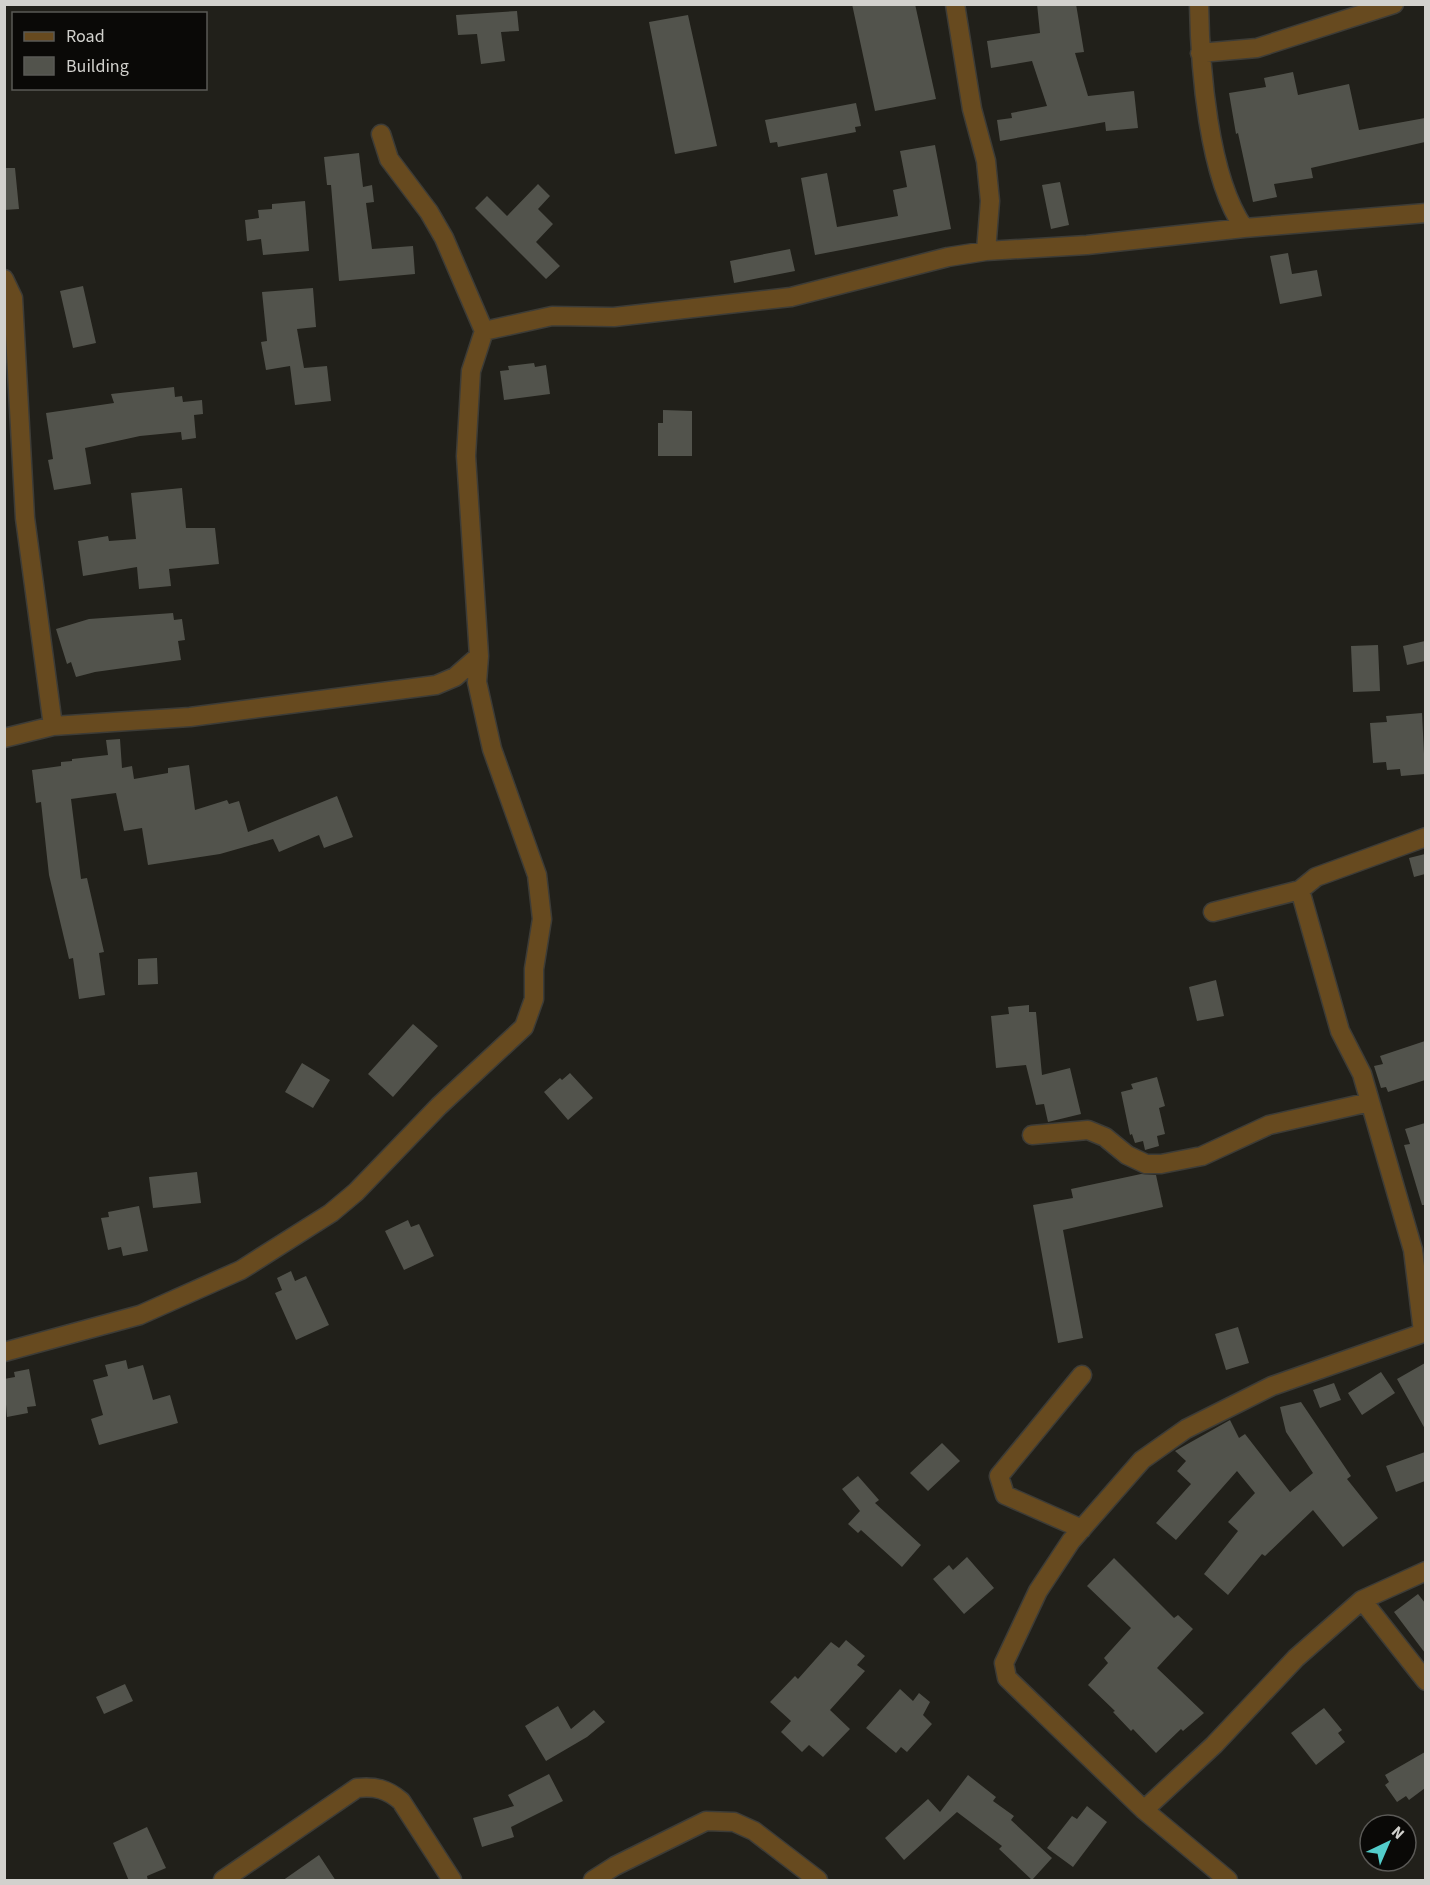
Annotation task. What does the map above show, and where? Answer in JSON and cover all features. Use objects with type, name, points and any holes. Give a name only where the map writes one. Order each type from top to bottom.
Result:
[{"type":"street","points":[[955,4],[972,109],[986,161],[990,201],[986,251]]},
{"type":"street","points":[[1199,4],[1200,53],[1213,138],[1228,203],[1244,228]]},
{"type":"street","points":[[1200,53],[1257,48],[1394,4]]},
{"type":"street","points":[[4,1352],[140,1315],[241,1270],[331,1213],[356,1192],[439,1106],[524,1027],[534,999],[534,969],[542,919],[537,875],[492,749],[477,682],[479,656],[465,456],[471,371],[484,331],[444,238],[429,212],[389,159],[381,134]]},
{"type":"street","points":[[484,331],[552,316],[614,317],[791,297],[948,257],[986,251],[1088,245],[1244,228],[1425,213]]},
{"type":"street","points":[[4,279],[13,298],[25,518],[54,726]]},
{"type":"street","points":[[4,738],[54,726],[190,717],[436,685],[455,677],[479,656]]},
{"type":"street","points":[[1214,912],[1300,890],[1316,878],[1425,837]]},
{"type":"street","points":[[1228,1881],[1144,1810],[1007,1678],[1004,1664],[1038,1591],[1082,1529],[1142,1460],[1186,1429],[1272,1386],[1424,1332],[1413,1250],[1362,1074],[1340,1031],[1300,890]]},
{"type":"street","points":[[1032,1135],[1088,1130],[1106,1137],[1127,1155],[1146,1164],[1161,1164],[1202,1156],[1269,1125],[1370,1102]]},
{"type":"street","points":[[1082,1375],[999,1476],[1005,1496],[1082,1529]]},
{"type":"street","points":[[1144,1810],[1214,1745],[1296,1658],[1362,1600],[1425,1571]]},
{"type":"street","points":[[1362,1600],[1425,1681]]},
{"type":"street","points":[[223,1881],[357,1788],[372,1786],[390,1791],[401,1801],[452,1881]]},
{"type":"street","points":[[593,1881],[615,1866],[706,1821],[734,1822],[754,1831],[818,1881]]},
{"type":"building","points":[[852,4],[915,4],[936,99],[875,111]]},
{"type":"building","points":[[1037,4],[1076,4],[1084,52],[1075,53],[1088,96],[1134,91],[1138,128],[1106,131],[1105,122],[1000,141],[997,120],[1012,118],[1011,113],[1047,106],[1032,61],[991,68],[987,41],[1040,33]]},
{"type":"building","points":[[517,11],[519,31],[501,32],[505,61],[481,64],[477,34],[458,35],[456,15]]},
{"type":"building","points":[[688,15],[717,146],[675,154],[649,22]]},
{"type":"building","points":[[1293,72],[1298,95],[1349,84],[1359,130],[1425,118],[1425,142],[1311,168],[1313,178],[1274,184],[1277,197],[1253,202],[1238,133],[1236,134],[1229,93],[1266,87],[1264,78]]},
{"type":"building","points":[[856,103],[861,126],[855,127],[856,132],[778,147],[777,142],[770,143],[765,120]]},
{"type":"building","points":[[935,145],[951,229],[815,255],[801,178],[827,173],[837,227],[898,216],[893,190],[907,187],[900,151]]},
{"type":"building","points":[[359,153],[363,187],[372,185],[374,202],[366,203],[372,249],[413,246],[415,274],[339,281],[331,185],[327,185],[324,157]]},
{"type":"building","points":[[4,168],[15,168],[19,209],[4,210]]},
{"type":"building","points":[[1060,182],[1069,225],[1051,229],[1042,185]]},
{"type":"building","points":[[538,184],[550,196],[538,209],[553,224],[536,242],[560,266],[546,279],[475,208],[487,196],[507,216]]},
{"type":"building","points":[[305,201],[309,251],[263,255],[261,239],[247,241],[245,220],[259,218],[258,210],[272,209],[272,204]]},
{"type":"building","points":[[790,249],[795,271],[734,283],[730,261]]},
{"type":"building","points":[[1288,253],[1292,274],[1317,270],[1322,296],[1280,304],[1270,256]]},
{"type":"building","points":[[83,286],[96,343],[73,348],[60,291]]},
{"type":"building","points":[[313,288],[316,327],[297,329],[304,368],[327,366],[331,401],[295,405],[290,366],[266,370],[261,342],[267,341],[262,292]]},
{"type":"building","points":[[534,363],[535,367],[546,365],[550,394],[504,400],[500,371],[509,370],[508,366]]},
{"type":"building","points":[[174,387],[175,397],[182,396],[183,402],[202,400],[203,414],[194,415],[196,438],[182,440],[181,432],[140,436],[85,448],[91,484],[54,490],[48,460],[53,459],[46,413],[114,403],[111,394]]},
{"type":"building","points":[[663,410],[692,411],[692,456],[658,456],[658,423],[663,423]]},
{"type":"building","points":[[182,488],[186,528],[215,528],[219,564],[169,569],[171,586],[139,589],[137,567],[83,576],[78,541],[108,536],[109,541],[136,539],[131,493]]},
{"type":"building","points":[[173,613],[174,620],[182,619],[185,640],[178,641],[181,660],[95,672],[76,677],[71,662],[67,664],[56,629],[89,619]]},
{"type":"building","points":[[1425,641],[1425,661],[1407,665],[1403,646]]},
{"type":"building","points":[[1378,645],[1380,691],[1353,692],[1351,646]]},
{"type":"building","points":[[1422,713],[1425,774],[1401,776],[1400,769],[1387,770],[1386,762],[1373,763],[1370,723],[1387,722],[1386,716]]},
{"type":"building","points":[[120,739],[122,768],[132,766],[134,779],[168,773],[168,768],[189,765],[195,810],[227,800],[229,804],[239,801],[248,832],[337,796],[353,837],[324,848],[319,835],[279,852],[273,839],[220,854],[148,865],[142,828],[124,831],[116,793],[71,799],[81,879],[87,878],[104,952],[99,953],[105,995],[79,999],[73,958],[69,959],[49,875],[41,802],[36,803],[32,770],[61,766],[61,762],[72,761],[72,759],[108,755],[106,740]]},
{"type":"building","points":[[1425,854],[1425,874],[1414,877],[1409,858]]},
{"type":"building","points":[[157,958],[158,984],[138,985],[138,959]]},
{"type":"building","points":[[1216,980],[1224,1016],[1197,1021],[1189,987]]},
{"type":"building","points":[[1029,1005],[1029,1012],[1036,1012],[1042,1075],[1070,1068],[1081,1114],[1048,1122],[1044,1104],[1036,1105],[1026,1065],[996,1068],[991,1016],[1009,1014],[1008,1007]]},
{"type":"building","points":[[413,1024],[438,1046],[393,1097],[368,1074]]},
{"type":"building","points":[[1425,1041],[1425,1080],[1388,1092],[1386,1087],[1381,1088],[1374,1066],[1383,1064],[1380,1056]]},
{"type":"building","points":[[302,1063],[330,1080],[313,1108],[285,1092]]},
{"type":"building","points":[[570,1073],[593,1098],[568,1120],[544,1092],[560,1078],[562,1080]]},
{"type":"building","points":[[1157,1077],[1165,1106],[1159,1108],[1165,1134],[1157,1136],[1159,1146],[1145,1150],[1143,1141],[1135,1143],[1132,1134],[1130,1135],[1121,1092],[1133,1089],[1131,1084]]},
{"type":"building","points":[[1425,1123],[1425,1205],[1422,1205],[1404,1145],[1410,1144],[1405,1129]]},
{"type":"building","points":[[197,1172],[201,1203],[153,1208],[149,1177]]},
{"type":"building","points":[[1141,1174],[1156,1175],[1163,1207],[1063,1230],[1083,1338],[1058,1343],[1033,1205],[1073,1198],[1071,1189]]},
{"type":"building","points":[[139,1206],[148,1251],[123,1256],[121,1247],[108,1250],[101,1218],[109,1217],[108,1212]]},
{"type":"building","points":[[408,1220],[411,1227],[419,1224],[434,1256],[404,1270],[385,1231]]},
{"type":"building","points":[[291,1271],[295,1281],[306,1276],[329,1325],[296,1340],[275,1293],[282,1290],[277,1278]]},
{"type":"building","points":[[1238,1327],[1249,1363],[1226,1370],[1215,1334]]},
{"type":"building","points":[[126,1360],[128,1369],[143,1365],[153,1400],[170,1395],[178,1423],[99,1445],[91,1419],[103,1415],[93,1380],[108,1376],[105,1365]]},
{"type":"building","points":[[1425,1363],[1425,1429],[1397,1379]]},
{"type":"building","points":[[29,1369],[36,1406],[27,1407],[28,1413],[7,1417],[4,1379],[15,1377],[14,1372]]},
{"type":"building","points":[[1381,1372],[1395,1393],[1362,1415],[1348,1393]]},
{"type":"building","points":[[1334,1383],[1341,1400],[1320,1408],[1313,1390]]},
{"type":"building","points":[[1301,1402],[1351,1476],[1347,1479],[1378,1518],[1343,1547],[1313,1510],[1265,1556],[1262,1554],[1228,1595],[1204,1574],[1238,1531],[1228,1522],[1255,1493],[1237,1471],[1176,1540],[1156,1523],[1191,1484],[1177,1471],[1186,1461],[1175,1451],[1230,1420],[1239,1438],[1245,1434],[1290,1492],[1313,1473],[1286,1432],[1280,1407]]},
{"type":"building","points":[[942,1443],[960,1461],[928,1491],[910,1473]]},
{"type":"building","points":[[1425,1452],[1425,1481],[1396,1492],[1386,1466]]},
{"type":"building","points":[[858,1476],[879,1500],[875,1503],[921,1545],[902,1567],[861,1530],[858,1533],[848,1524],[860,1511],[842,1489]]},
{"type":"building","points":[[967,1557],[994,1588],[964,1614],[933,1579],[949,1565],[953,1570]]},
{"type":"building","points":[[1114,1558],[1174,1618],[1178,1615],[1193,1629],[1157,1668],[1204,1713],[1183,1731],[1181,1729],[1156,1753],[1133,1729],[1131,1731],[1113,1712],[1115,1711],[1088,1685],[1108,1663],[1104,1658],[1131,1628],[1087,1586]]},
{"type":"building","points":[[1418,1594],[1425,1603],[1425,1653],[1394,1612]]},
{"type":"building","points":[[846,1640],[865,1656],[857,1665],[865,1671],[830,1710],[850,1729],[823,1757],[809,1745],[802,1752],[781,1732],[791,1721],[770,1702],[795,1676],[798,1679],[831,1642],[839,1648]]},
{"type":"building","points":[[125,1684],[133,1701],[104,1714],[96,1697]]},
{"type":"building","points":[[900,1689],[913,1701],[919,1693],[930,1702],[923,1715],[932,1724],[907,1752],[901,1747],[896,1753],[866,1728]]},
{"type":"building","points":[[558,1706],[571,1729],[594,1710],[605,1722],[587,1737],[546,1761],[525,1726]]},
{"type":"building","points":[[1324,1708],[1342,1730],[1338,1733],[1345,1742],[1316,1765],[1291,1733]]},
{"type":"building","points":[[1425,1752],[1425,1788],[1409,1800],[1406,1796],[1397,1802],[1385,1785],[1389,1782],[1385,1775]]},
{"type":"building","points":[[549,1774],[563,1801],[511,1827],[514,1837],[482,1847],[473,1818],[514,1806],[508,1795]]},
{"type":"building","points":[[968,1775],[996,1797],[993,1801],[1014,1816],[1011,1820],[1052,1858],[1032,1880],[999,1849],[1002,1846],[957,1812],[904,1860],[885,1838],[928,1799],[940,1812]]},
{"type":"building","points":[[1087,1806],[1107,1822],[1073,1867],[1047,1848],[1072,1816],[1077,1819]]},
{"type":"building","points":[[147,1827],[166,1868],[147,1876],[148,1881],[129,1881],[113,1843]]},
{"type":"building","points":[[319,1855],[336,1881],[282,1881]]}]
